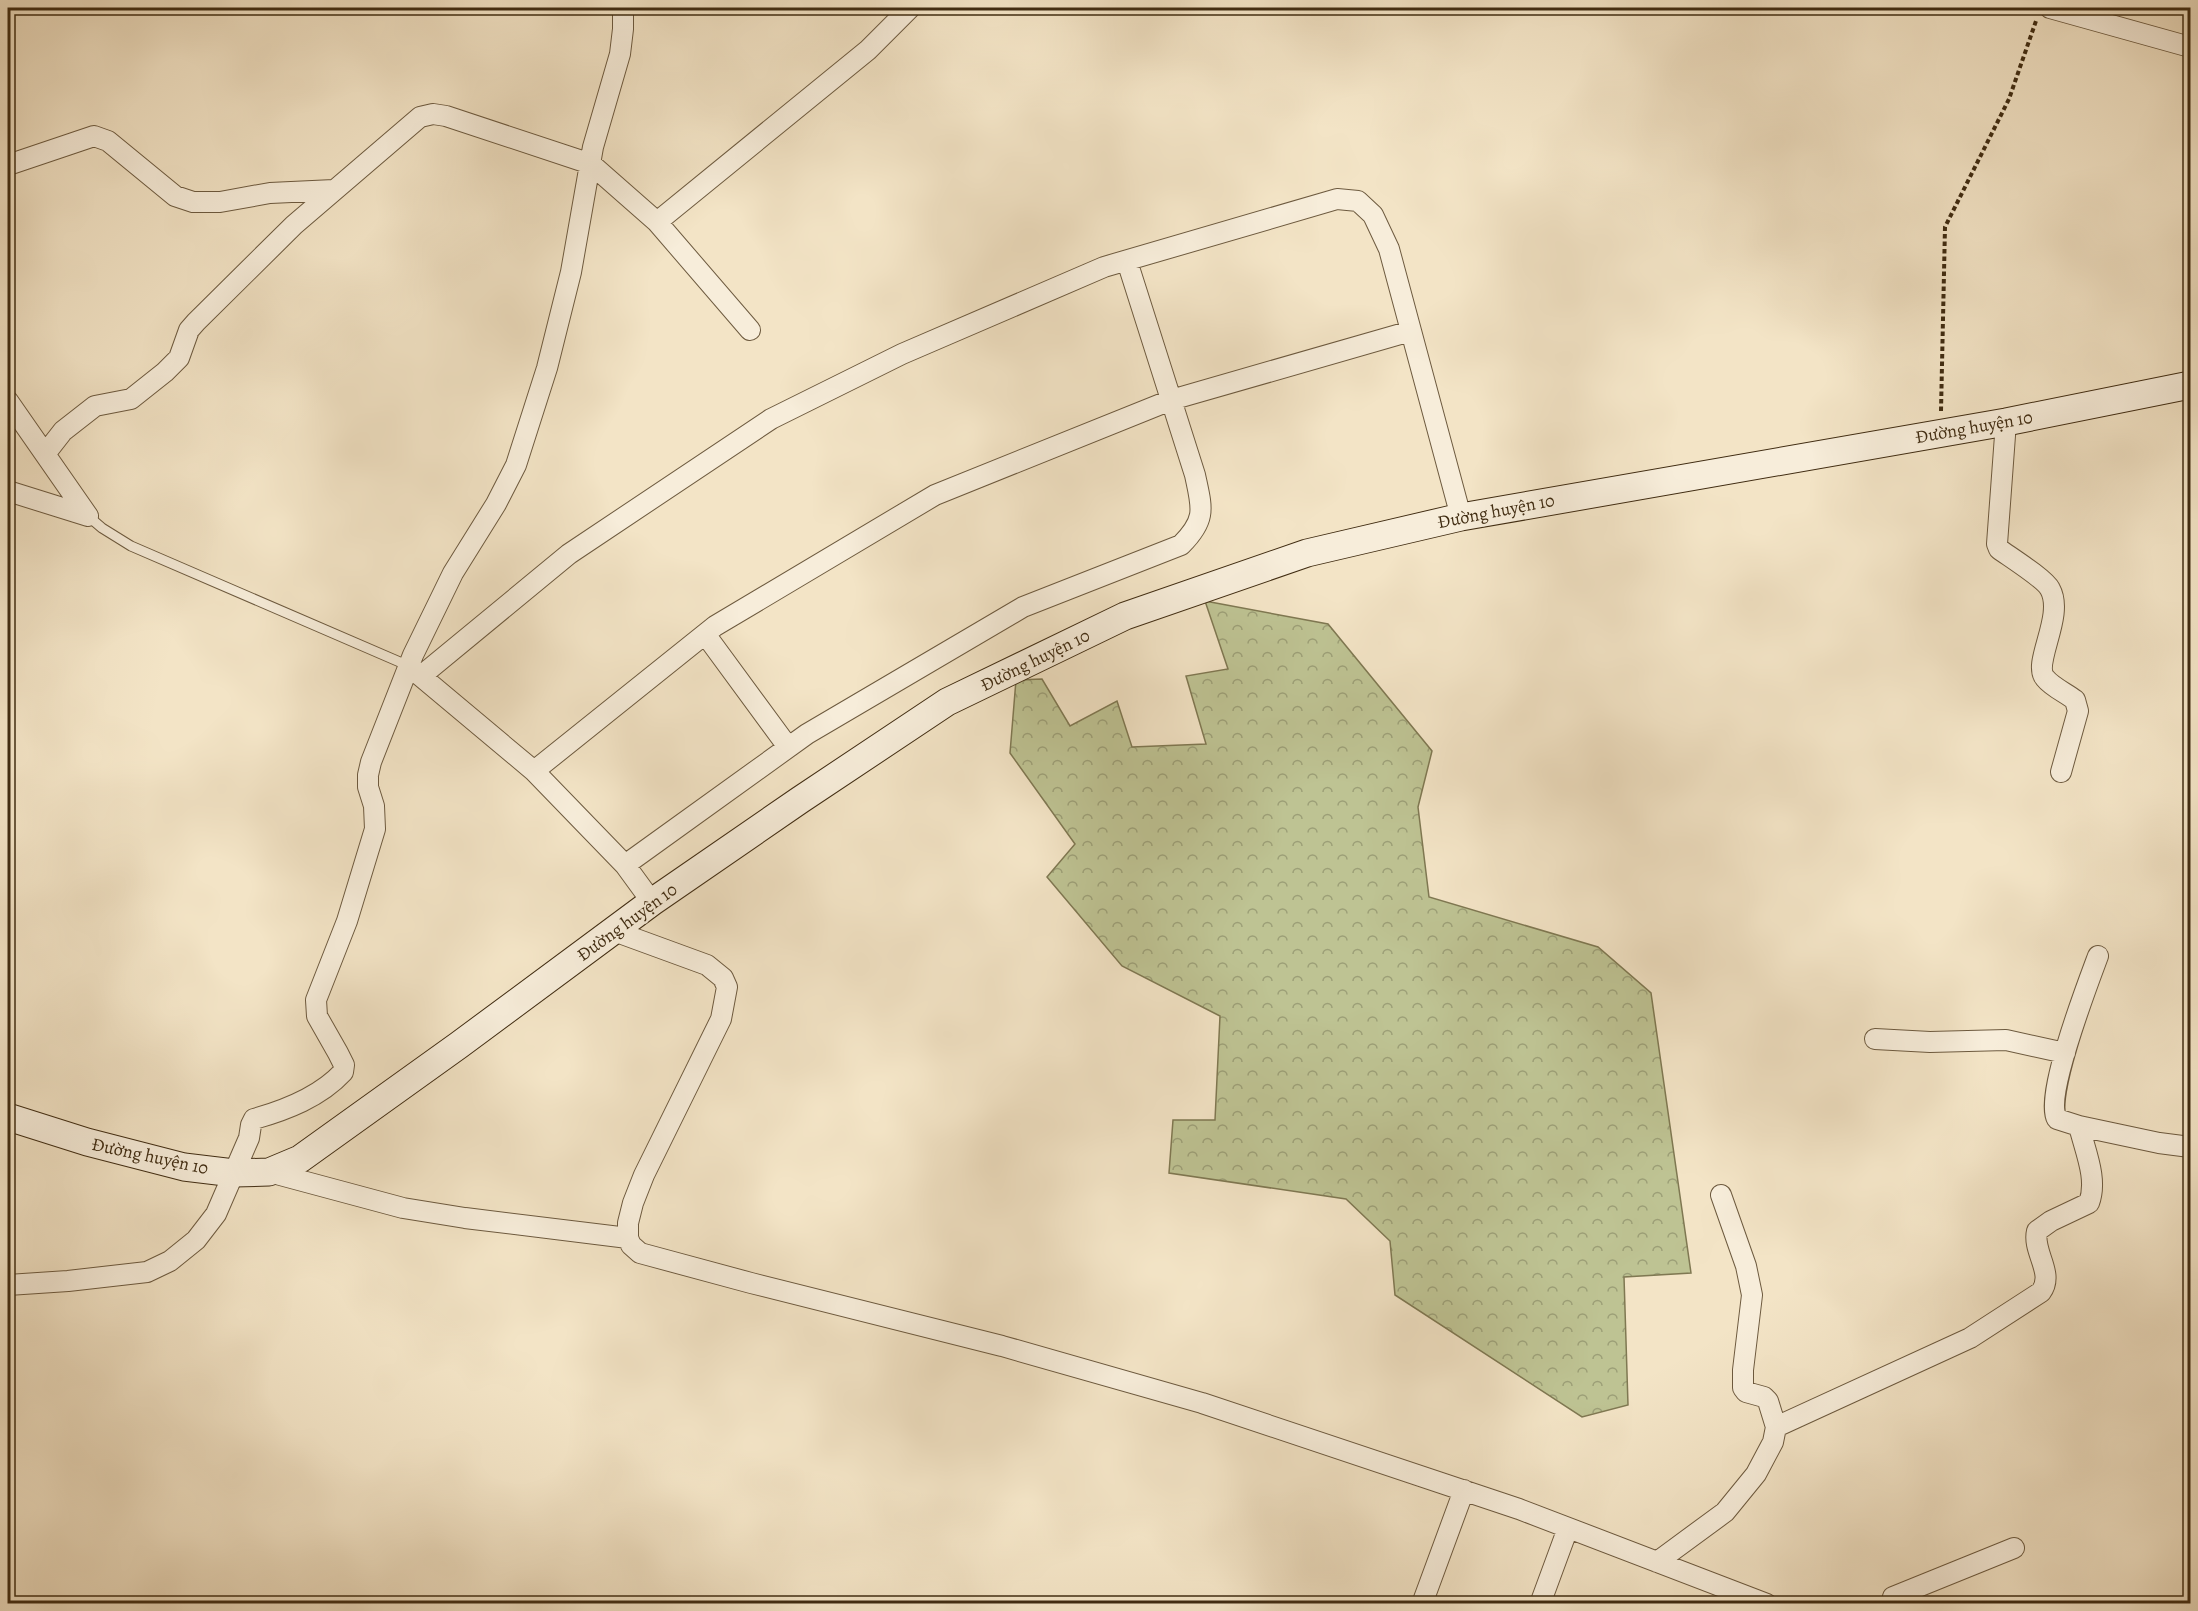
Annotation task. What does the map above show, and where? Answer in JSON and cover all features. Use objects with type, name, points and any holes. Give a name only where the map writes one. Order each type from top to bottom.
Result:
[{"type":"street","points":[[8,1285],[147,1272],[170,1261],[196,1240],[216,1214],[254,1119],[272,1114],[325,1089],[343,1072],[344,1065],[317,1016],[316,1000],[347,921],[375,829],[374,806],[368,787],[368,775],[415,671],[453,573],[496,504],[516,465],[547,368],[571,272],[593,147],[620,54],[623,8]]},
{"type":"street","points":[[657,222],[868,50],[910,8]]},
{"type":"street","points":[[2044,13],[2190,47]]},
{"type":"street","points":[[45,454],[63,431],[95,406],[131,399],[165,372],[179,358],[189,330],[196,322],[294,225],[420,117],[433,114],[446,116],[591,164],[657,222],[750,330]]},
{"type":"street","points":[[8,165],[94,136],[108,141],[175,196],[193,202],[220,202],[270,193],[334,190]]},
{"type":"street","points":[[415,671],[568,554],[771,419],[902,354],[1104,267],[1337,199],[1358,201],[1373,215],[1389,249],[1461,517]]},
{"type":"street","points":[[625,865],[807,734],[1023,607],[1181,545],[1194,532],[1202,510],[1195,475],[1127,261]]},
{"type":"street","points":[[534,771],[715,626],[935,495],[1171,399],[1411,331]]},
{"type":"street","name":"Đường huyện 10","points":[[8,1117],[87,1142],[184,1167],[234,1173],[269,1172],[300,1159],[652,902],[947,702],[1115,621],[1307,553],[1461,517],[2006,422],[2190,385]]},
{"type":"street","points":[[8,401],[88,516]]},
{"type":"street","points":[[2006,422],[1997,544],[1999,549],[2049,586],[2054,597],[2052,632],[2040,662],[2041,670],[2044,678],[2075,700],[2078,711],[2061,772]]},
{"type":"street","points":[[8,491],[88,516]]},
{"type":"street","points":[[705,634],[788,747]]},
{"type":"street","points":[[415,671],[534,771],[625,865],[652,902]]},
{"type":"street","points":[[614,931],[707,965],[723,978],[727,987],[721,1019],[644,1175],[628,1223],[628,1238],[639,1252],[1002,1346],[1203,1402],[1464,1490],[1767,1604]]},
{"type":"street","points":[[2098,956],[2059,1073],[2054,1116],[2061,1121],[2079,1126],[2159,1143],[2190,1147]]},
{"type":"street","points":[[1875,1039],[2006,1040],[2065,1053]]},
{"type":"street","points":[[1776,1427],[1970,1338],[2041,1292],[2046,1286],[2047,1278],[2035,1239],[2037,1231],[2051,1221],[2089,1203],[2093,1192],[2091,1171],[2079,1126]]},
{"type":"street","points":[[269,1172],[403,1208],[628,1238]]},
{"type":"street","points":[[1657,1562],[1725,1512],[1756,1474],[1773,1442],[1776,1427],[1768,1401],[1764,1397],[1746,1392],[1743,1388],[1752,1295],[1746,1266],[1721,1195]]},
{"type":"street","points":[[1422,1604],[1464,1490]]},
{"type":"street","points":[[1540,1604],[1568,1528]]},
{"type":"street","points":[[1891,1604],[1893,1597],[2014,1548]]},
{"type":"lane","points":[[88,516],[130,546],[415,671]]},
{"type":"path","points":[[1940,433],[1945,227],[2009,99],[2044,13]]},
{"type":"green space","points":[[1205,601],[1328,624],[1432,751],[1418,807],[1429,897],[1598,947],[1651,993],[1691,1273],[1624,1277],[1628,1405],[1582,1417],[1395,1295],[1390,1241],[1346,1199],[1169,1173],[1173,1120],[1215,1120],[1220,1016],[1122,966],[1047,877],[1075,844],[1010,753],[1016,680],[1042,679],[1070,726],[1117,701],[1132,747],[1206,744],[1186,676],[1228,669]]}]
